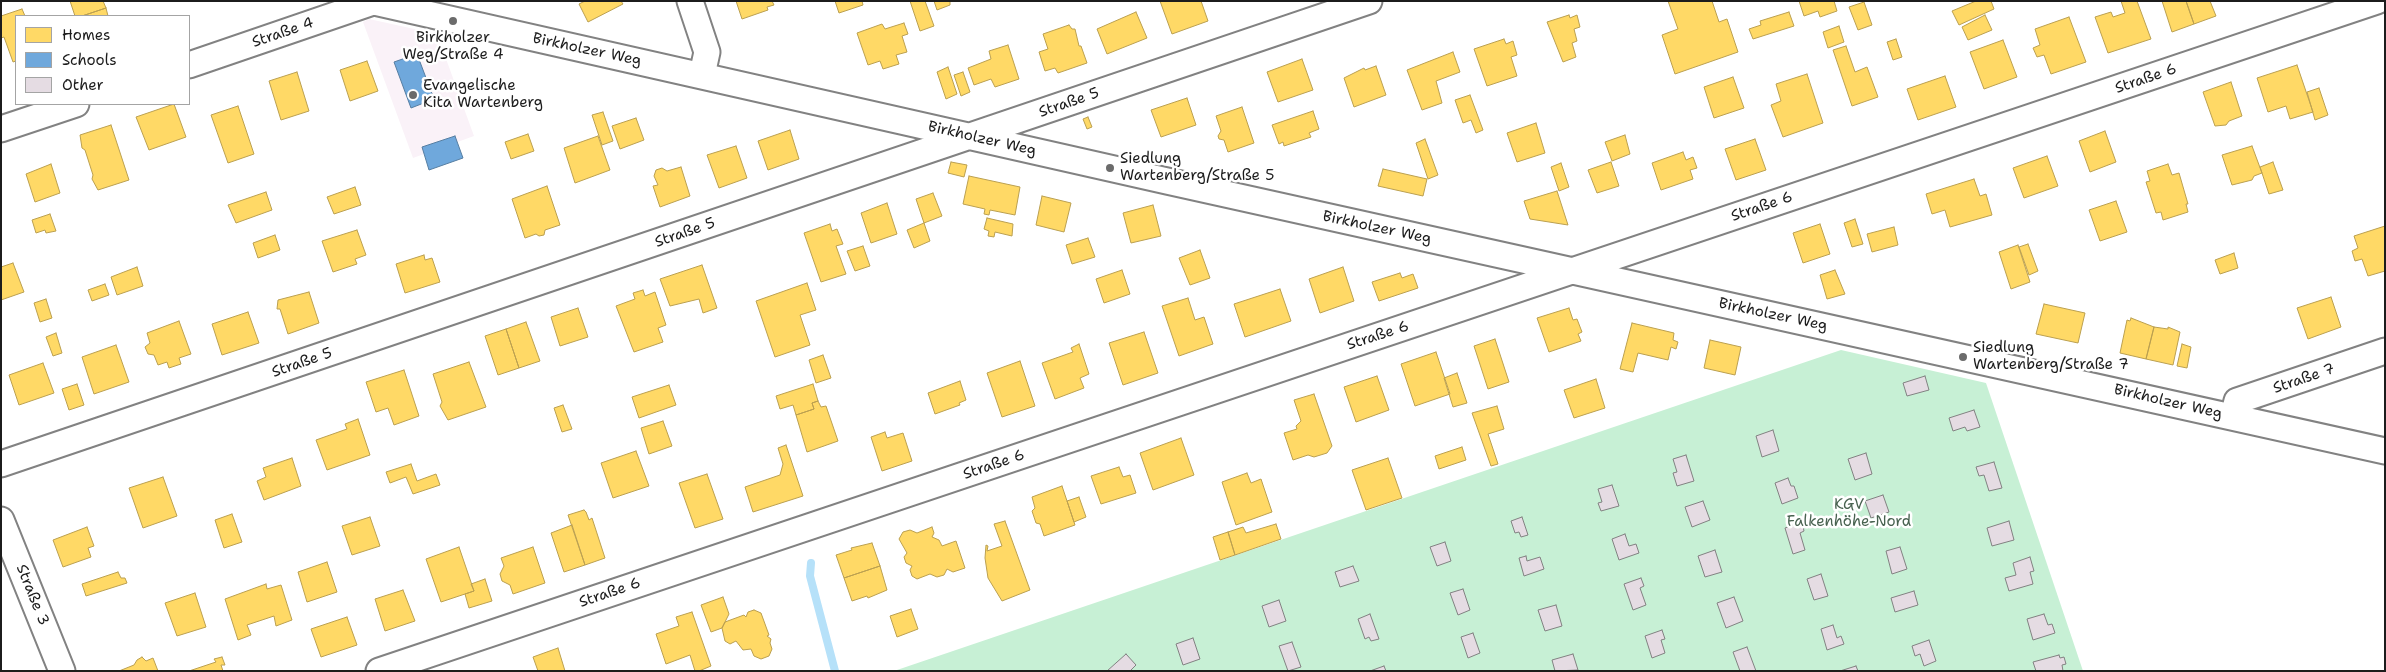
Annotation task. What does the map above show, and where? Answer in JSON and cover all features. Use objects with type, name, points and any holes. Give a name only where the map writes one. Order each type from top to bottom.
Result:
[{"type":"street","points":[[690,1],[707,52],[702,75]]},
{"type":"street","name":"Straße 5","points":[[1,464],[1369,1]]},
{"type":"street","name":"Straße 6","points":[[379,671],[2377,1]]},
{"type":"street","name":"Birkholzer Weg","points":[[374,2],[2385,451]]},
{"type":"street","name":"Straße 4","points":[[190,65],[374,2]]},
{"type":"street","points":[[1,129],[73,105]]},
{"type":"street","name":"Straße 7","points":[[2233,416],[2237,401],[2385,352]]},
{"type":"street","name":"Straße 3","points":[[1,520],[62,671]]},
{"type":"shaded area","points":[[369,19],[437,34],[474,136],[413,158],[363,22]]},
{"type":"green space","name":"KGV Falkenhöhe-Nord","points":[[1841,350],[1986,383],[2083,671],[894,671]]},
{"type":"building: Homes","points":[[70,1],[103,1],[106,8],[85,15],[75,15]]},
{"type":"building: Homes","points":[[585,1],[621,1],[623,4],[588,22],[579,4]]},
{"type":"building: Homes","points":[[736,1],[772,1],[774,5],[767,7],[768,10],[742,19]]},
{"type":"building: Homes","points":[[835,1],[862,1],[863,5],[839,13]]},
{"type":"building: Homes","points":[[910,1],[925,1],[934,26],[920,31]]},
{"type":"building: Homes","points":[[934,1],[950,1],[950,5],[937,10]]},
{"type":"building: Homes","points":[[1160,1],[1201,1],[1208,21],[1172,34]]},
{"type":"building: Homes","points":[[1668,1],[1712,1],[1719,22],[1727,19],[1738,52],[1675,74],[1662,35],[1678,29]]},
{"type":"building: Homes","points":[[1799,1],[1834,1],[1837,11],[1820,17],[1818,11],[1804,16]]},
{"type":"building: Homes","points":[[1976,1],[1991,1],[1994,9],[1959,25],[1952,11]]},
{"type":"building: Homes","points":[[2121,1],[2137,1],[2151,39],[2108,53],[2095,17],[2111,12],[2113,17],[2125,13]]},
{"type":"building: Homes","points":[[2162,1],[2186,1],[2194,24],[2172,32]]},
{"type":"building: Homes","points":[[2186,1],[2210,1],[2216,16],[2194,24]]},
{"type":"building: Homes","points":[[1864,2],[1872,25],[1858,30],[1849,7]]},
{"type":"building: Homes","points":[[106,8],[108,15],[85,15]]},
{"type":"building: Homes","points":[[22,9],[25,15],[15,15],[15,61],[13,62],[4,37],[1,38],[1,16]]},
{"type":"building: Homes","points":[[1136,12],[1147,38],[1107,54],[1097,29]]},
{"type":"building: Homes","points":[[1789,12],[1794,26],[1753,39],[1749,29],[1761,25],[1760,21]]},
{"type":"building: Homes","points":[[1569,15],[1570,18],[1577,15],[1580,27],[1574,29],[1577,41],[1572,43],[1576,57],[1563,62],[1547,22]]},
{"type":"building: Homes","points":[[1985,15],[1992,30],[1968,40],[1962,27]]},
{"type":"building: Homes","points":[[2069,17],[2086,62],[2051,74],[2044,55],[2037,57],[2033,48],[2040,45],[2035,29]]},
{"type":"building: Homes","points":[[904,23],[908,34],[902,36],[907,52],[896,55],[899,64],[883,69],[880,61],[868,65],[857,33],[882,24],[885,29]]},
{"type":"building: Homes","points":[[1069,25],[1072,29],[1075,29],[1079,46],[1081,46],[1087,63],[1058,73],[1055,68],[1045,71],[1039,52],[1048,49],[1043,34]]},
{"type":"building: Homes","points":[[1839,26],[1844,42],[1828,48],[1823,32]]},
{"type":"building: Homes","points":[[1504,39],[1506,44],[1513,41],[1517,55],[1511,57],[1517,76],[1487,86],[1474,49]]},
{"type":"building: Homes","points":[[1896,39],[1902,57],[1893,60],[1887,42]]},
{"type":"building: Homes","points":[[2003,40],[2017,77],[1984,89],[1970,52]]},
{"type":"building: Homes","points":[[1008,45],[1019,79],[995,87],[991,79],[974,85],[968,68],[991,59],[989,51]]},
{"type":"building: Homes","points":[[1846,46],[1855,72],[1867,67],[1878,97],[1852,106],[1833,50]]},
{"type":"building: Homes","points":[[1453,52],[1460,72],[1436,81],[1442,103],[1422,110],[1407,70]]},
{"type":"building: Homes","points":[[1302,59],[1313,90],[1278,102],[1267,72]]},
{"type":"building: Homes","points":[[367,61],[378,91],[350,101],[340,70]]},
{"type":"building: Homes","points":[[2297,65],[2313,112],[2290,119],[2286,106],[2268,112],[2257,78]]},
{"type":"building: Homes","points":[[1376,66],[1386,95],[1354,107],[1344,78],[1364,68],[1365,70]]},
{"type":"building: Homes","points":[[948,67],[957,94],[946,99],[937,72]]},
{"type":"building: Homes","points":[[297,72],[309,111],[281,120],[269,81]]},
{"type":"building: Homes","points":[[963,72],[970,92],[961,96],[954,75]]},
{"type":"building: Homes","points":[[1807,74],[1823,123],[1783,137],[1771,105],[1781,101],[1776,84]]},
{"type":"building: Homes","points":[[1945,76],[1956,107],[1918,120],[1907,89]]},
{"type":"building: Homes","points":[[1733,77],[1744,108],[1714,118],[1704,87]]},
{"type":"building: Homes","points":[[2231,82],[2242,116],[2229,121],[2226,125],[2215,126],[2203,92]]},
{"type":"building: Homes","points":[[2319,88],[2328,115],[2315,120],[2307,92]]},
{"type":"building: Homes","points":[[1470,95],[1483,130],[1476,133],[1471,120],[1463,123],[1455,100]]},
{"type":"building: Homes","points":[[1187,98],[1196,125],[1161,137],[1151,110]]},
{"type":"building: Homes","points":[[174,105],[186,137],[149,150],[136,117]]},
{"type":"building: Homes","points":[[238,106],[254,154],[228,163],[211,115]]},
{"type":"building: Homes","points":[[1242,107],[1254,143],[1228,152],[1224,140],[1219,139],[1218,136],[1221,131],[1216,116]]},
{"type":"building: Homes","points":[[1313,111],[1319,129],[1309,133],[1311,137],[1284,146],[1283,142],[1279,144],[1272,125]]},
{"type":"building: Homes","points":[[603,112],[613,141],[602,145],[592,115]]},
{"type":"building: Homes","points":[[1088,117],[1092,127],[1087,129],[1083,119]]},
{"type":"building: Homes","points":[[636,118],[644,140],[620,149],[612,126]]},
{"type":"building: Homes","points":[[1536,123],[1545,153],[1517,162],[1507,133]]},
{"type":"building: Homes","points":[[111,125],[129,180],[98,190],[92,179],[93,175],[85,150],[82,148],[80,135]]},
{"type":"building: Homes","points":[[790,130],[799,159],[768,170],[758,141]]},
{"type":"building: Homes","points":[[2105,131],[2116,162],[2090,172],[2079,141]]},
{"type":"building: Homes","points":[[528,134],[534,151],[511,159],[505,142]]},
{"type":"building: Homes","points":[[1625,135],[1630,154],[1612,161],[1605,142]]},
{"type":"building: Homes","points":[[598,136],[610,170],[575,183],[564,148]]},
{"type":"building: Homes","points":[[1425,139],[1438,175],[1428,179],[1416,143]]},
{"type":"building: Homes","points":[[1755,139],[1766,170],[1736,180],[1725,149]]},
{"type":"building: Homes","points":[[736,146],[747,178],[719,188],[707,155]]},
{"type":"building: Homes","points":[[2252,146],[2262,173],[2254,176],[2252,180],[2232,185],[2222,155]]},
{"type":"building: Homes","points":[[1683,152],[1686,160],[1693,157],[1697,168],[1690,170],[1693,179],[1661,190],[1652,163]]},
{"type":"building: Homes","points":[[2047,156],[2058,186],[2024,198],[2013,168]]},
{"type":"building: Homes","points":[[951,162],[967,165],[964,177],[948,173]]},
{"type":"building: Homes","points":[[1611,162],[1619,186],[1597,193],[1588,170]]},
{"type":"building: Homes","points":[[2273,162],[2283,190],[2269,194],[2260,167]]},
{"type":"building: Homes","points":[[1561,163],[1569,187],[1559,191],[1551,167]]},
{"type":"building: Homes","points":[[51,164],[60,193],[35,202],[26,174]]},
{"type":"building: Homes","points":[[2168,164],[2172,175],[2179,173],[2188,204],[2186,204],[2188,212],[2163,220],[2161,212],[2156,213],[2146,182],[2150,181],[2147,171]]},
{"type":"building: Homes","points":[[681,167],[690,196],[660,207],[653,186],[658,185],[654,176],[656,170],[662,168],[667,171]]},
{"type":"building: Homes","points":[[1383,169],[1427,179],[1423,196],[1378,186]]},
{"type":"building: Homes","points":[[969,176],[1020,187],[1015,215],[990,210],[989,215],[984,214],[985,209],[963,204]]},
{"type":"building: Homes","points":[[1974,179],[1980,196],[1986,194],[1992,215],[1950,227],[1945,210],[1932,214],[1926,194]]},
{"type":"building: Homes","points":[[547,186],[560,225],[545,230],[544,235],[539,236],[536,234],[525,238],[512,199]]},
{"type":"building: Homes","points":[[355,187],[361,205],[334,214],[327,197]]},
{"type":"building: Homes","points":[[1557,191],[1568,225],[1530,219],[1524,201]]},
{"type":"building: Homes","points":[[266,192],[272,210],[236,223],[228,205]]},
{"type":"building: Homes","points":[[933,193],[942,216],[924,223],[916,199]]},
{"type":"building: Homes","points":[[1042,196],[1071,203],[1064,232],[1036,225]]},
{"type":"building: Homes","points":[[2116,201],[2127,232],[2100,241],[2089,210]]},
{"type":"building: Homes","points":[[887,203],[897,234],[871,243],[861,213]]},
{"type":"building: Homes","points":[[1153,205],[1161,236],[1131,243],[1123,213]]},
{"type":"building: Homes","points":[[50,214],[56,231],[46,233],[45,230],[36,233],[32,220]]},
{"type":"building: Homes","points":[[987,218],[1013,224],[1012,236],[995,232],[994,237],[988,236],[989,231],[984,229]]},
{"type":"building: Homes","points":[[1855,219],[1863,244],[1852,247],[1844,223]]},
{"type":"building: Homes","points":[[924,223],[930,241],[914,248],[907,230]]},
{"type":"building: Homes","points":[[830,224],[832,231],[837,229],[843,244],[836,246],[846,274],[821,282],[804,233]]},
{"type":"building: Homes","points":[[1820,224],[1830,254],[1803,263],[1793,233]]},
{"type":"building: Homes","points":[[2385,226],[2385,271],[2368,276],[2362,259],[2355,261],[2352,251],[2358,248],[2354,236]]},
{"type":"building: Homes","points":[[1894,227],[1898,245],[1872,252],[1867,234]]},
{"type":"building: Homes","points":[[357,230],[366,255],[355,259],[357,264],[333,272],[322,241]]},
{"type":"building: Homes","points":[[275,235],[280,250],[258,258],[253,243]]},
{"type":"building: Homes","points":[[1088,238],[1095,257],[1072,264],[1066,245]]},
{"type":"building: Homes","points":[[2028,244],[2038,271],[2029,275],[2019,247]]},
{"type":"building: Homes","points":[[2018,245],[2030,282],[2011,289],[1999,252]]},
{"type":"building: Homes","points":[[863,246],[870,266],[855,271],[847,251]]},
{"type":"building: Homes","points":[[1200,250],[1210,278],[1190,285],[1179,258]]},
{"type":"building: Homes","points":[[2234,253],[2238,268],[2220,274],[2215,260]]},
{"type":"building: Homes","points":[[424,255],[425,260],[432,258],[440,282],[405,293],[396,264]]},
{"type":"building: Homes","points":[[13,263],[24,292],[1,300],[1,267]]},
{"type":"building: Homes","points":[[702,265],[717,308],[703,313],[699,299],[670,306],[660,279]]},
{"type":"building: Homes","points":[[137,267],[143,286],[117,295],[111,277]]},
{"type":"building: Homes","points":[[1343,267],[1354,301],[1320,313],[1309,279]]},
{"type":"building: Homes","points":[[1122,270],[1130,294],[1104,303],[1096,279]]},
{"type":"building: Homes","points":[[1835,270],[1845,294],[1827,299],[1820,275]]},
{"type":"building: Homes","points":[[1400,273],[1402,278],[1413,274],[1418,288],[1379,301],[1372,282]]},
{"type":"building: Homes","points":[[807,283],[816,310],[800,315],[810,345],[775,357],[756,301]]},
{"type":"building: Homes","points":[[105,284],[109,295],[92,301],[88,290]]},
{"type":"building: Homes","points":[[1280,289],[1291,321],[1245,337],[1234,304]]},
{"type":"building: Homes","points":[[643,290],[645,296],[655,292],[666,325],[658,328],[663,342],[634,352],[616,306],[635,299],[633,293]]},
{"type":"building: Homes","points":[[309,292],[319,323],[288,334],[280,309],[277,309],[278,300]]},
{"type":"building: Homes","points":[[2331,297],[2341,327],[2308,339],[2297,308]]},
{"type":"building: Homes","points":[[1188,298],[1195,320],[1204,317],[1213,344],[1179,356],[1162,306]]},
{"type":"building: Homes","points":[[46,299],[52,318],[40,322],[34,303]]},
{"type":"building: Homes","points":[[2044,304],[2085,313],[2078,343],[2036,334]]},
{"type":"building: Homes","points":[[578,308],[588,337],[560,346],[551,317]]},
{"type":"building: Homes","points":[[1569,308],[1573,320],[1577,319],[1582,332],[1578,334],[1581,341],[1549,352],[1537,318]]},
{"type":"building: Homes","points":[[248,312],[259,343],[222,355],[212,324]]},
{"type":"building: Homes","points":[[2131,318],[2154,327],[2146,359],[2120,353],[2127,320],[2130,321]]},
{"type":"building: Homes","points":[[179,321],[191,354],[179,358],[181,364],[169,368],[167,362],[158,365],[154,355],[148,354],[145,347],[150,343],[147,333]]},
{"type":"building: Homes","points":[[526,322],[540,361],[519,368],[506,329]]},
{"type":"building: Homes","points":[[1632,323],[1674,333],[1673,340],[1678,342],[1676,349],[1671,347],[1668,360],[1638,353],[1633,372],[1620,369]]},
{"type":"building: Homes","points":[[2154,327],[2168,329],[2168,327],[2180,332],[2173,365],[2146,359]]},
{"type":"building: Homes","points":[[506,329],[519,368],[498,375],[485,336]]},
{"type":"building: Homes","points":[[1144,332],[1158,373],[1123,385],[1109,343]]},
{"type":"building: Homes","points":[[56,333],[62,353],[53,356],[46,337]]},
{"type":"building: Homes","points":[[1495,339],[1509,382],[1488,389],[1474,346]]},
{"type":"building: Homes","points":[[1710,340],[1741,347],[1735,375],[1704,368]]},
{"type":"building: Homes","points":[[1079,344],[1089,374],[1080,378],[1084,388],[1055,399],[1042,363],[1073,352],[1071,348]]},
{"type":"building: Homes","points":[[2182,344],[2191,347],[2187,368],[2177,366]]},
{"type":"building: Homes","points":[[116,345],[129,382],[94,394],[82,357]]},
{"type":"building: Homes","points":[[1436,352],[1450,394],[1415,406],[1401,364]]},
{"type":"building: Homes","points":[[823,355],[831,378],[816,383],[809,360]]},
{"type":"building: Homes","points":[[1020,361],[1035,406],[1002,417],[987,373]]},
{"type":"building: Homes","points":[[469,362],[486,407],[448,420],[440,406],[442,402],[433,374]]},
{"type":"building: Homes","points":[[43,363],[54,393],[19,405],[9,375]]},
{"type":"building: Homes","points":[[404,370],[419,416],[394,425],[388,408],[376,412],[366,382]]},
{"type":"building: Homes","points":[[1457,373],[1467,403],[1453,407],[1444,378]]},
{"type":"building: Homes","points":[[1377,376],[1389,410],[1356,422],[1344,387]]},
{"type":"building: Homes","points":[[1596,379],[1605,408],[1574,418],[1564,390]]},
{"type":"building: Homes","points":[[960,381],[966,400],[959,403],[960,405],[935,414],[928,393]]},
{"type":"building: Homes","points":[[77,384],[84,405],[69,410],[62,389]]},
{"type":"building: Homes","points":[[813,384],[818,401],[812,403],[814,409],[796,415],[793,405],[780,409],[776,396]]},
{"type":"building: Homes","points":[[669,385],[676,405],[639,418],[632,397]]},
{"type":"building: Homes","points":[[1314,394],[1332,446],[1327,453],[1314,457],[1308,455],[1293,460],[1284,433],[1297,429],[1296,426],[1301,421],[1294,400]]},
{"type":"building: Homes","points":[[818,401],[821,407],[826,406],[838,441],[807,452],[796,415],[814,409],[812,403]]},
{"type":"building: Homes","points":[[563,405],[572,429],[562,432],[554,408]]},
{"type":"building: Homes","points":[[1497,406],[1504,429],[1488,434],[1498,464],[1491,466],[1472,413]]},
{"type":"building: Homes","points":[[358,419],[370,455],[327,470],[316,440],[347,429],[345,424]]},
{"type":"building: Homes","points":[[663,421],[672,446],[649,454],[641,428]]},
{"type":"building: Homes","points":[[885,432],[887,438],[903,433],[912,461],[882,471],[871,437]]},
{"type":"building: Homes","points":[[1181,438],[1194,475],[1153,490],[1140,453]]},
{"type":"building: Homes","points":[[786,445],[803,496],[753,512],[745,487],[780,475],[783,464],[778,448]]},
{"type":"building: Homes","points":[[1462,447],[1466,460],[1439,469],[1435,456]]},
{"type":"building: Homes","points":[[636,451],[649,486],[613,498],[601,463]]},
{"type":"building: Homes","points":[[292,458],[301,486],[264,500],[257,481],[266,477],[263,468]]},
{"type":"building: Homes","points":[[1388,458],[1402,498],[1366,510],[1352,470]]},
{"type":"building: Homes","points":[[411,464],[417,481],[436,474],[440,485],[413,494],[406,477],[390,483],[386,472]]},
{"type":"building: Homes","points":[[1119,467],[1123,477],[1130,475],[1136,493],[1101,504],[1091,476]]},
{"type":"building: Homes","points":[[1247,473],[1251,483],[1261,479],[1272,512],[1236,525],[1222,482]]},
{"type":"building: Homes","points":[[707,474],[723,519],[695,528],[679,483]]},
{"type":"building: Homes","points":[[163,477],[177,516],[143,528],[129,488]]},
{"type":"building: Homes","points":[[1062,486],[1075,525],[1044,536],[1040,524],[1036,523],[1032,511],[1035,508],[1032,497]]},
{"type":"building: Homes","points":[[1079,497],[1086,517],[1074,522],[1067,501]]},
{"type":"building: Homes","points":[[584,510],[589,520],[592,518],[605,558],[585,565],[568,515]]},
{"type":"building: Homes","points":[[232,514],[242,542],[224,548],[215,520]]},
{"type":"building: Homes","points":[[370,517],[380,546],[352,555],[342,526]]},
{"type":"building: Homes","points":[[1005,521],[1030,590],[1002,601],[988,578],[985,558],[986,545],[988,546],[987,551],[1002,546],[994,524]]},
{"type":"building: Homes","points":[[1276,524],[1281,539],[1235,555],[1228,532],[1243,527],[1246,533]]},
{"type":"building: Homes","points":[[572,525],[585,565],[564,572],[551,533]]},
{"type":"building: Homes","points":[[87,527],[94,546],[88,548],[91,557],[63,567],[53,540]]},
{"type":"building: Homes","points":[[932,527],[934,533],[932,537],[939,540],[942,546],[956,541],[965,568],[953,572],[947,569],[944,575],[937,577],[930,574],[917,579],[912,576],[910,570],[912,566],[906,563],[904,557],[907,553],[899,539],[903,532],[910,530],[917,533]]},
{"type":"building: Homes","points":[[1228,532],[1235,555],[1220,560],[1213,537]]},
{"type":"building: Homes","points":[[872,543],[880,566],[844,578],[836,555],[852,550],[851,548]]},
{"type":"building: Homes","points":[[459,547],[474,591],[441,602],[426,559]]},
{"type":"building: Homes","points":[[533,547],[545,583],[513,594],[510,585],[502,581],[500,574],[504,566],[501,558]]},
{"type":"building: Homes","points":[[327,562],[337,592],[307,602],[298,572]]},
{"type":"building: Homes","points":[[880,566],[887,590],[868,598],[867,596],[852,601],[844,578]]},
{"type":"building: Homes","points":[[118,572],[121,578],[125,578],[127,583],[86,596],[82,584]]},
{"type":"building: Homes","points":[[485,579],[492,601],[469,608],[465,594],[474,591],[471,584]]},
{"type":"building: Homes","points":[[266,584],[267,589],[281,585],[292,620],[276,626],[274,616],[247,625],[251,635],[238,640],[225,599]]},
{"type":"building: Homes","points":[[403,590],[415,621],[385,631],[375,599]]},
{"type":"building: Homes","points":[[195,593],[206,627],[177,636],[165,603]]},
{"type":"building: Homes","points":[[723,597],[729,614],[722,628],[711,632],[701,605]]},
{"type":"building: Homes","points":[[911,609],[918,629],[897,637],[890,616]]},
{"type":"building: Homes","points":[[754,610],[761,613],[769,635],[767,636],[771,639],[772,649],[769,656],[761,659],[754,656],[751,649],[743,650],[736,641],[730,644],[725,641],[722,628],[725,622],[744,615],[746,617],[748,612]]},
{"type":"building: Homes","points":[[692,612],[711,666],[699,671],[695,671],[690,655],[666,664],[656,634],[679,626],[676,617]]},
{"type":"building: Homes","points":[[347,617],[357,645],[321,657],[311,629]]},
{"type":"building: Homes","points":[[558,648],[565,671],[538,671],[533,657]]},
{"type":"building: Homes","points":[[142,657],[146,661],[153,658],[158,671],[119,671],[134,665]]},
{"type":"building: Homes","points":[[222,657],[225,665],[221,665],[223,671],[189,671],[216,662],[214,659]]},
{"type":"building: Schools","points":[[417,54],[434,99],[411,108],[394,62]]},
{"type":"building: Schools","points":[[455,136],[463,158],[429,170],[422,147]]},
{"type":"building: Other","points":[[1925,376],[1929,390],[1907,396],[1903,383]]},
{"type":"building: Other","points":[[1974,410],[1980,427],[1967,431],[1965,427],[1953,431],[1949,418]]},
{"type":"building: Other","points":[[1773,430],[1779,451],[1762,457],[1756,436]]},
{"type":"building: Other","points":[[1866,453],[1872,474],[1855,480],[1848,459]]},
{"type":"building: Other","points":[[1686,455],[1694,481],[1677,486],[1673,473],[1677,472],[1673,459]]},
{"type":"building: Other","points":[[1994,462],[2002,488],[1989,491],[1984,475],[1979,476],[1976,467]]},
{"type":"building: Other","points":[[1788,478],[1791,486],[1794,486],[1798,498],[1782,504],[1775,483]]},
{"type":"building: Other","points":[[1612,485],[1619,506],[1601,511],[1598,503],[1602,502],[1598,489]]},
{"type":"building: Other","points":[[1883,495],[1889,512],[1871,518],[1865,501]]},
{"type":"building: Other","points":[[1703,501],[1710,520],[1692,527],[1685,507]]},
{"type":"building: Other","points":[[1522,517],[1528,535],[1521,537],[1519,532],[1515,533],[1511,521]]},
{"type":"building: Other","points":[[2009,521],[2014,540],[1992,546],[1987,528]]},
{"type":"building: Other","points":[[1802,522],[1804,531],[1800,533],[1805,550],[1793,554],[1785,528]]},
{"type":"building: Other","points":[[1625,534],[1629,546],[1636,544],[1639,553],[1619,560],[1612,539]]},
{"type":"building: Other","points":[[1445,542],[1451,561],[1437,566],[1430,547]]},
{"type":"building: Other","points":[[1900,547],[1907,569],[1892,574],[1886,551]]},
{"type":"building: Other","points":[[1715,550],[1722,572],[1705,577],[1698,556]]},
{"type":"building: Other","points":[[1526,556],[1527,561],[1540,557],[1544,569],[1524,576],[1519,558]]},
{"type":"building: Other","points":[[2030,557],[2034,571],[2030,572],[2033,584],[2009,591],[2005,578],[2016,575],[2013,563]]},
{"type":"building: Other","points":[[1353,566],[1359,581],[1340,587],[1335,572]]},
{"type":"building: Other","points":[[1821,574],[1828,596],[1814,600],[1807,579]]},
{"type":"building: Other","points":[[1641,578],[1644,586],[1640,588],[1646,605],[1633,610],[1624,584]]},
{"type":"building: Other","points":[[1463,589],[1470,610],[1458,615],[1450,593]]},
{"type":"building: Other","points":[[1914,591],[1918,605],[1895,612],[1891,598]]},
{"type":"building: Other","points":[[1734,597],[1743,621],[1726,628],[1717,603]]},
{"type":"building: Other","points":[[1279,600],[1286,621],[1269,627],[1262,606]]},
{"type":"building: Other","points":[[1556,605],[1562,626],[1545,631],[1538,610]]},
{"type":"building: Other","points":[[1370,614],[1379,639],[1371,641],[1369,637],[1365,639],[1358,619]]},
{"type":"building: Other","points":[[2044,614],[2048,625],[2052,624],[2055,633],[2033,640],[2027,619]]},
{"type":"building: Other","points":[[1833,625],[1837,638],[1841,636],[1844,644],[1827,650],[1821,629]]},
{"type":"building: Other","points":[[1662,630],[1665,639],[1661,640],[1665,653],[1652,658],[1645,636]]},
{"type":"building: Other","points":[[1473,633],[1480,653],[1468,658],[1461,637]]},
{"type":"building: Other","points":[[1193,638],[1200,659],[1183,665],[1176,644]]},
{"type":"building: Other","points":[[1929,640],[1936,661],[1924,666],[1920,654],[1915,656],[1912,646]]},
{"type":"building: Other","points":[[1292,642],[1301,667],[1288,671],[1279,646]]},
{"type":"building: Other","points":[[1747,647],[1756,671],[1740,671],[1733,652]]},
{"type":"building: Other","points":[[1126,654],[1136,665],[1130,671],[1107,671]]},
{"type":"building: Other","points":[[1573,654],[1578,670],[1555,671],[1552,660]]},
{"type":"building: Other","points":[[2059,655],[2060,658],[2064,657],[2066,664],[2062,665],[2063,671],[2036,671],[2033,662]]},
{"type":"building: Other","points":[[1384,666],[1386,671],[1370,671]]},
{"type":"building: Other","points":[[1856,666],[1858,671],[1840,671]]},
{"type":"waterway","points":[[811,563],[810,576],[835,671]]},
{"type":"place","name":"Birkholzer Weg/Straße 4","points":[[453,21]]},
{"type":"place","name":"Evangelische Kita Wartenberg","points":[[413,95]]},
{"type":"place","name":"Siedlung Wartenberg/Straße 5","points":[[1110,168]]},
{"type":"place","name":"Siedlung Wartenberg/Straße 7","points":[[1963,357]]}]
